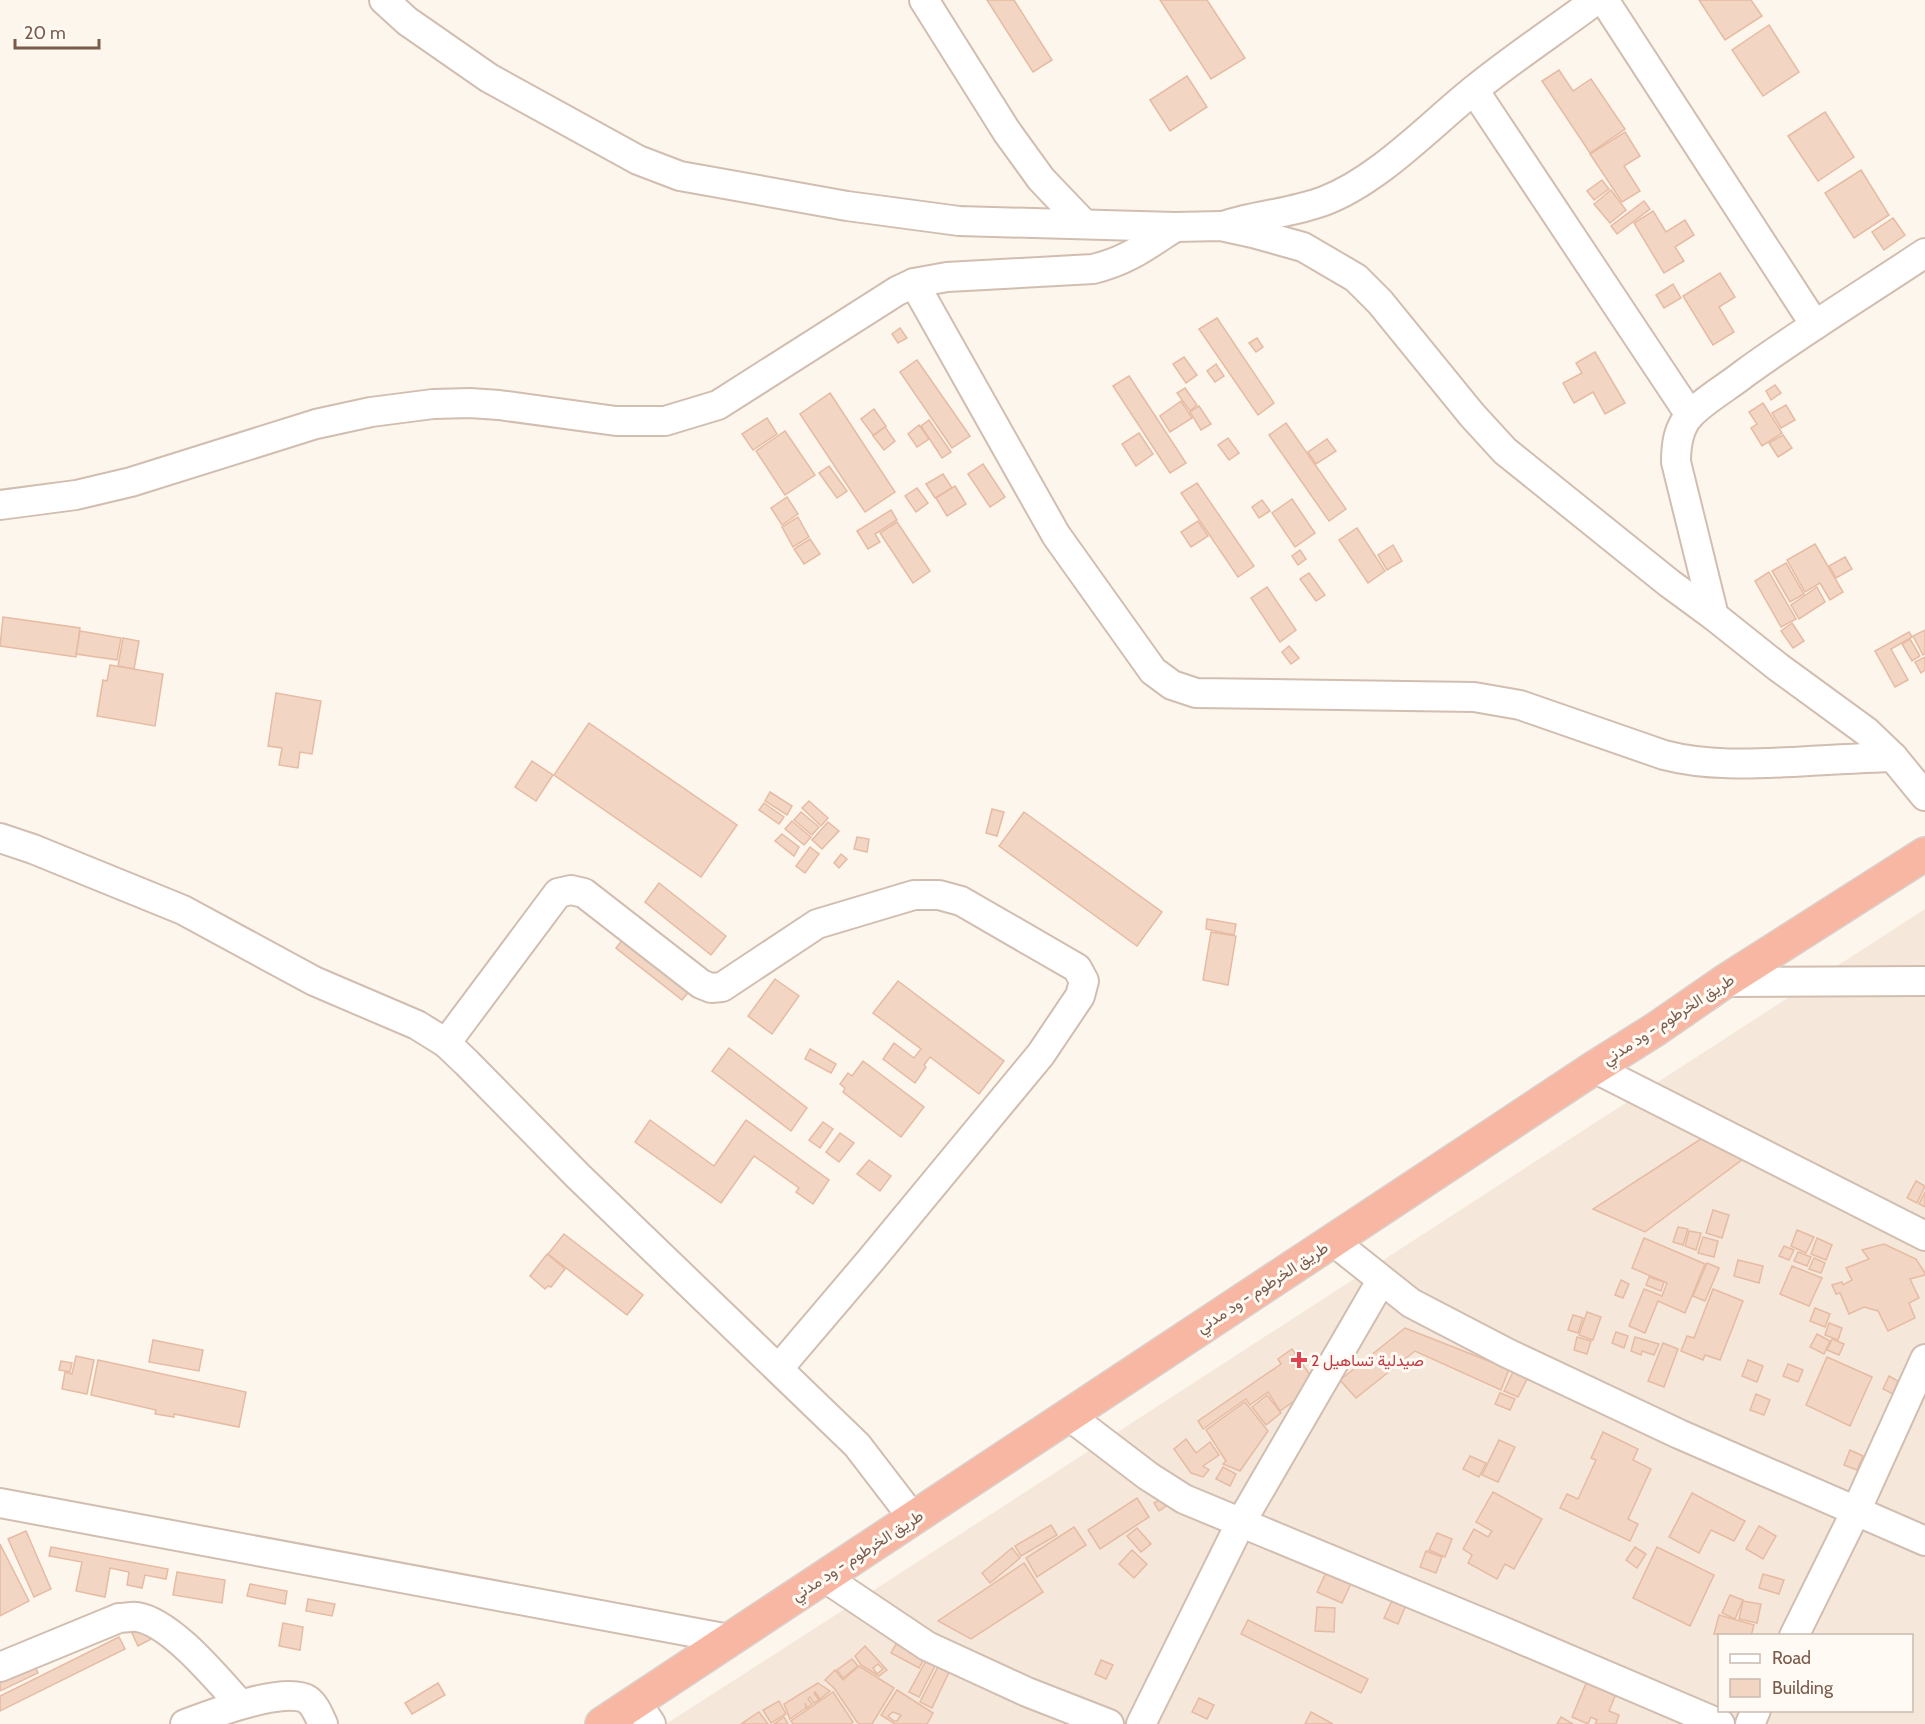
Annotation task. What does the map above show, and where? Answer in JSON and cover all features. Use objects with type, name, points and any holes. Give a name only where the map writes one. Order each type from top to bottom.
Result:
[{"type":"highway","name":"طريق الخرطوم - ود مدني","points":[[602,1724],[644,1713],[729,1639],[1724,982],[1925,854]]},
{"type":"street","points":[[384,0],[407,21],[489,78],[638,160],[680,176],[847,206],[959,221],[1175,227],[1221,226],[1303,247],[1356,278],[1380,302],[1472,416],[1505,451],[1778,667],[1867,732],[1893,757],[1925,796]]},
{"type":"street","points":[[924,0],[1014,141],[1041,179],[1084,224]]},
{"type":"street","points":[[1221,226],[1315,203],[1349,189],[1389,161],[1474,90],[1596,0]]},
{"type":"street","points":[[1604,0],[1815,325]]},
{"type":"street","points":[[1474,90],[1690,415]]},
{"type":"street","points":[[0,505],[76,495],[131,482],[316,424],[371,412],[433,404],[499,405],[616,422],[665,421],[718,405],[897,291],[914,283],[947,277],[1093,269],[1130,257],[1175,227]]},
{"type":"street","points":[[1714,616],[1676,462],[1676,445],[1682,428],[1690,415],[1765,359],[1925,253]]},
{"type":"street","points":[[914,283],[1056,535],[1154,670],[1172,685],[1196,693],[1474,697],[1520,705],[1664,755],[1705,763],[1893,757]]},
{"type":"street","points":[[0,838],[183,909],[314,981],[417,1025],[446,1043],[595,1192],[857,1445],[913,1518]]},
{"type":"street","points":[[446,1043],[558,893],[571,890],[584,893],[701,984],[711,988],[722,987],[817,924],[914,895],[939,895],[961,901],[1077,968],[1084,981],[1080,996],[1041,1054],[779,1368]]},
{"type":"street","points":[[1724,982],[1925,981]]},
{"type":"street","points":[[1594,1068],[1925,1236]]},
{"type":"street","points":[[1333,1240],[1411,1303],[1507,1353],[1679,1434],[1925,1541]]},
{"type":"street","points":[[1140,1724],[1240,1524],[1381,1281]]},
{"type":"street","points":[[1794,1634],[1856,1511],[1925,1359]]},
{"type":"street","points":[[1068,1415],[1148,1476],[1184,1499],[1720,1724]]},
{"type":"street","points":[[0,1503],[729,1639]]},
{"type":"street","points":[[824,1577],[927,1646],[1027,1692],[1109,1724]]},
{"type":"street","points":[[0,1667],[119,1618],[136,1616],[154,1622],[184,1645],[240,1704]]},
{"type":"street","points":[[184,1724],[240,1704],[296,1695],[309,1701],[323,1724]]},
{"type":"shaded area","points":[[1925,909],[1925,1724],[666,1724],[820,1625]]},
{"type":"building","points":[[987,0],[1014,0],[1052,60],[1033,72]]},
{"type":"building","points":[[1160,0],[1207,0],[1245,58],[1211,79]]},
{"type":"building","points":[[1699,0],[1751,0],[1762,16],[1725,40]]},
{"type":"building","points":[[1769,25],[1799,72],[1763,96],[1732,50]]},
{"type":"building","points":[[1559,70],[1573,91],[1591,79],[1625,129],[1590,153],[1542,81]]},
{"type":"building","points":[[1187,76],[1207,107],[1170,131],[1150,100]]},
{"type":"building","points":[[1825,112],[1854,157],[1818,181],[1788,136]]},
{"type":"building","points":[[1625,132],[1640,156],[1624,166],[1640,191],[1622,202],[1590,154]]},
{"type":"building","points":[[1861,170],[1889,215],[1854,238],[1825,193]]},
{"type":"building","points":[[1602,180],[1609,189],[1594,200],[1587,191]]},
{"type":"building","points":[[1611,190],[1626,210],[1610,223],[1594,204]]},
{"type":"building","points":[[1644,201],[1650,209],[1617,234],[1611,226]]},
{"type":"building","points":[[1653,211],[1666,232],[1685,220],[1694,235],[1675,247],[1684,261],[1664,273],[1634,223]]},
{"type":"building","points":[[1893,218],[1905,235],[1884,250],[1872,232]]},
{"type":"building","points":[[1720,273],[1735,297],[1719,307],[1734,332],[1713,345],[1683,296]]},
{"type":"building","points":[[1673,284],[1681,298],[1664,308],[1656,295]]},
{"type":"building","points":[[1217,318],[1274,403],[1258,415],[1199,329]]},
{"type":"building","points":[[900,328],[907,338],[898,343],[892,334]]},
{"type":"building","points":[[1257,338],[1263,347],[1256,352],[1249,343]]},
{"type":"building","points":[[1595,352],[1625,403],[1605,414],[1593,392],[1574,403],[1563,383],[1582,373],[1576,363]]},
{"type":"building","points":[[1184,357],[1197,375],[1186,383],[1173,364]]},
{"type":"building","points":[[917,360],[970,436],[952,448],[900,372]]},
{"type":"building","points":[[1216,364],[1224,376],[1215,382],[1207,371]]},
{"type":"building","points":[[1129,376],[1186,463],[1170,473],[1113,386]]},
{"type":"building","points":[[1775,385],[1781,393],[1771,400],[1766,391]]},
{"type":"building","points":[[1185,388],[1197,405],[1190,411],[1177,393]]},
{"type":"building","points":[[830,393],[895,492],[865,512],[800,414]]},
{"type":"building","points":[[1181,401],[1192,418],[1170,432],[1160,416]]},
{"type":"building","points":[[1763,403],[1782,433],[1762,446],[1751,428],[1757,424],[1749,412]]},
{"type":"building","points":[[1786,405],[1795,420],[1781,428],[1772,413]]},
{"type":"building","points":[[1199,406],[1211,424],[1201,430],[1190,412]]},
{"type":"building","points":[[874,409],[886,426],[873,435],[861,419]]},
{"type":"building","points":[[767,418],[777,434],[753,450],[742,434]]},
{"type":"building","points":[[929,420],[951,452],[942,458],[921,426]]},
{"type":"building","points":[[1286,423],[1346,509],[1329,521],[1269,435]]},
{"type":"building","points":[[919,425],[929,439],[917,447],[908,434]]},
{"type":"building","points":[[885,427],[895,441],[884,450],[873,436]]},
{"type":"building","points":[[785,431],[815,475],[785,495],[756,451]]},
{"type":"building","points":[[1139,433],[1153,454],[1136,466],[1122,444]]},
{"type":"building","points":[[1783,435],[1792,448],[1778,457],[1769,443]]},
{"type":"building","points":[[1228,438],[1239,453],[1229,460],[1218,445]]},
{"type":"building","points":[[1327,439],[1336,451],[1316,464],[1308,452]]},
{"type":"building","points":[[983,464],[1005,497],[990,507],[968,474]]},
{"type":"building","points":[[829,466],[847,491],[837,498],[819,473]]},
{"type":"building","points":[[943,474],[952,488],[935,498],[926,484]]},
{"type":"building","points":[[1197,483],[1254,566],[1238,577],[1181,493]]},
{"type":"building","points":[[955,486],[966,504],[947,516],[936,498]]},
{"type":"building","points":[[917,488],[928,503],[916,512],[905,496]]},
{"type":"building","points":[[787,497],[798,514],[782,525],[771,508]]},
{"type":"building","points":[[1292,499],[1315,533],[1295,547],[1272,513]]},
{"type":"building","points":[[1262,500],[1270,511],[1259,518],[1252,507]]},
{"type":"building","points":[[891,510],[897,520],[875,534],[880,542],[868,549],[857,531]]},
{"type":"building","points":[[798,517],[809,537],[793,547],[782,527]]},
{"type":"building","points":[[1198,521],[1208,536],[1191,547],[1181,532]]},
{"type":"building","points":[[897,522],[930,571],[913,583],[880,533]]},
{"type":"building","points":[[1357,528],[1385,571],[1368,583],[1339,540]]},
{"type":"building","points":[[810,539],[820,554],[804,564],[794,549]]},
{"type":"building","points":[[1815,544],[1843,592],[1830,600],[1820,583],[1805,592],[1787,560]]},
{"type":"building","points":[[1393,545],[1402,561],[1387,570],[1378,555]]},
{"type":"building","points":[[1300,550],[1306,559],[1298,565],[1292,556]]},
{"type":"building","points":[[1845,557],[1852,569],[1836,578],[1829,566]]},
{"type":"building","points":[[1786,563],[1804,594],[1790,602],[1772,571]]},
{"type":"building","points":[[1769,572],[1796,619],[1781,627],[1755,581]]},
{"type":"building","points":[[1309,573],[1325,595],[1316,601],[1300,579]]},
{"type":"building","points":[[1267,587],[1296,630],[1280,642],[1251,598]]},
{"type":"building","points":[[1817,587],[1825,602],[1799,619],[1791,605]]},
{"type":"building","points":[[3,617],[80,628],[76,657],[0,646]]},
{"type":"building","points":[[1792,623],[1804,641],[1793,648],[1781,631]]},
{"type":"building","points":[[1925,630],[1925,654],[1923,655],[1913,636]]},
{"type":"building","points":[[80,631],[121,638],[117,660],[76,654]]},
{"type":"building","points":[[1909,632],[1912,637],[1891,649],[1908,680],[1895,687],[1875,651]]},
{"type":"building","points":[[123,638],[139,641],[134,669],[118,666]]},
{"type":"building","points":[[1910,639],[1920,656],[1912,661],[1902,644]]},
{"type":"building","points":[[1289,646],[1299,658],[1291,664],[1282,652]]},
{"type":"building","points":[[1925,657],[1925,670],[1921,673],[1915,662]]},
{"type":"building","points":[[110,665],[163,674],[155,726],[97,716],[103,680],[107,681]]},
{"type":"building","points":[[276,693],[321,701],[312,754],[300,752],[298,768],[279,765],[282,748],[268,746]]},
{"type":"building","points":[[589,723],[737,825],[701,877],[554,775]]},
{"type":"building","points":[[532,761],[553,775],[536,801],[515,787]]},
{"type":"building","points":[[770,792],[792,806],[787,815],[765,801]]},
{"type":"building","points":[[809,801],[828,818],[821,826],[802,808]]},
{"type":"building","points":[[764,803],[784,817],[779,824],[759,810]]},
{"type":"building","points":[[992,809],[1004,812],[997,836],[986,833]]},
{"type":"building","points":[[801,812],[819,827],[812,835],[794,820]]},
{"type":"building","points":[[1024,812],[1162,912],[1137,946],[999,846]]},
{"type":"building","points":[[792,821],[811,837],[804,845],[785,829]]},
{"type":"building","points":[[828,822],[839,831],[822,849],[812,840]]},
{"type":"building","points":[[782,834],[799,847],[794,856],[775,841]]},
{"type":"building","points":[[857,837],[869,839],[867,852],[854,849]]},
{"type":"building","points":[[810,847],[819,854],[805,873],[796,866]]},
{"type":"building","points":[[841,854],[847,859],[839,868],[834,863]]},
{"type":"building","points":[[659,883],[726,936],[711,955],[645,902]]},
{"type":"building","points":[[1207,919],[1236,924],[1234,935],[1206,929]]},
{"type":"building","points":[[630,930],[696,983],[682,1000],[616,948]]},
{"type":"building","points":[[1211,932],[1236,936],[1228,985],[1203,980]]},
{"type":"building","points":[[775,979],[799,996],[772,1034],[748,1016]]},
{"type":"building","points":[[898,981],[1004,1061],[979,1094],[930,1057],[915,1083],[883,1059],[894,1043],[914,1058],[921,1049],[873,1013]]},
{"type":"building","points":[[729,1048],[807,1108],[791,1131],[712,1071]]},
{"type":"building","points":[[810,1049],[836,1064],[831,1073],[805,1059]]},
{"type":"building","points":[[863,1061],[924,1107],[901,1137],[843,1092],[845,1088],[840,1084],[848,1073],[852,1076]]},
{"type":"building","points":[[650,1120],[714,1166],[746,1120],[829,1180],[813,1204],[796,1192],[799,1188],[754,1156],[721,1203],[635,1142]]},
{"type":"building","points":[[823,1122],[833,1129],[820,1148],[809,1140]]},
{"type":"building","points":[[840,1133],[854,1143],[839,1162],[826,1152]]},
{"type":"building","points":[[1707,1135],[1743,1159],[1645,1232],[1593,1209]]},
{"type":"building","points":[[869,1160],[891,1176],[880,1191],[857,1174]]},
{"type":"building","points":[[1916,1181],[1925,1186],[1917,1203],[1907,1198]]},
{"type":"building","points":[[1925,1192],[1925,1207],[1919,1204]]},
{"type":"building","points":[[1713,1210],[1729,1215],[1722,1238],[1706,1233]]},
{"type":"building","points":[[1678,1227],[1688,1229],[1683,1245],[1673,1242]]},
{"type":"building","points":[[1797,1230],[1814,1237],[1806,1253],[1791,1246]]},
{"type":"building","points":[[1689,1231],[1701,1233],[1696,1250],[1685,1246]]},
{"type":"building","points":[[564,1234],[643,1295],[627,1315],[548,1254]]},
{"type":"building","points":[[1703,1237],[1718,1241],[1714,1257],[1698,1253]]},
{"type":"building","points":[[1644,1238],[1705,1264],[1685,1313],[1658,1301],[1645,1333],[1629,1326],[1644,1289],[1662,1296],[1667,1283],[1632,1268]]},
{"type":"building","points":[[1817,1238],[1832,1245],[1826,1260],[1811,1254]]},
{"type":"building","points":[[1884,1244],[1916,1259],[1925,1273],[1925,1275],[1910,1279],[1919,1298],[1909,1303],[1915,1318],[1888,1331],[1878,1311],[1864,1307],[1849,1314],[1840,1293],[1836,1294],[1832,1285],[1842,1282],[1843,1285],[1852,1280],[1846,1268],[1869,1259],[1862,1250]]},
{"type":"building","points":[[1784,1246],[1794,1250],[1789,1260],[1779,1256]]},
{"type":"building","points":[[1798,1252],[1811,1257],[1807,1266],[1794,1261]]},
{"type":"building","points":[[547,1254],[565,1269],[551,1287],[548,1286],[545,1289],[530,1276]]},
{"type":"building","points":[[1814,1258],[1825,1263],[1821,1273],[1809,1269]]},
{"type":"building","points":[[1738,1260],[1763,1266],[1759,1283],[1734,1276]]},
{"type":"building","points":[[1707,1263],[1719,1268],[1705,1301],[1693,1296]]},
{"type":"building","points":[[1792,1266],[1822,1278],[1809,1306],[1780,1294]]},
{"type":"building","points":[[1649,1277],[1664,1282],[1661,1291],[1646,1285]]},
{"type":"building","points":[[1621,1280],[1629,1284],[1623,1298],[1615,1295]]},
{"type":"building","points":[[1713,1289],[1743,1301],[1720,1360],[1705,1355],[1703,1360],[1681,1351],[1687,1336],[1694,1338]]},
{"type":"building","points":[[1815,1308],[1830,1314],[1825,1327],[1810,1321]]},
{"type":"building","points":[[1587,1312],[1601,1317],[1593,1340],[1579,1335]]},
{"type":"building","points":[[1573,1315],[1583,1318],[1578,1333],[1568,1330]]},
{"type":"building","points":[[1829,1323],[1842,1328],[1838,1340],[1825,1335]]},
{"type":"building","points":[[1405,1328],[1509,1369],[1501,1390],[1415,1351],[1356,1398],[1340,1380]]},
{"type":"building","points":[[1616,1332],[1628,1336],[1624,1348],[1612,1343]]},
{"type":"building","points":[[1817,1334],[1830,1341],[1824,1354],[1810,1347]]},
{"type":"building","points":[[1577,1337],[1591,1341],[1587,1354],[1574,1350]]},
{"type":"building","points":[[1635,1337],[1659,1344],[1654,1355],[1642,1351],[1641,1355],[1631,1351]]},
{"type":"building","points":[[1832,1339],[1844,1344],[1839,1355],[1827,1350]]},
{"type":"building","points":[[153,1340],[203,1350],[199,1371],[149,1362]]},
{"type":"building","points":[[1663,1343],[1678,1349],[1664,1387],[1648,1381]]},
{"type":"building","points":[[1292,1349],[1317,1385],[1280,1411],[1268,1392],[1250,1405],[1246,1399],[1203,1429],[1198,1421],[1281,1364],[1278,1359]]},
{"type":"building","points":[[76,1356],[94,1360],[87,1394],[62,1389],[65,1372],[72,1374]]},
{"type":"building","points":[[1827,1357],[1872,1377],[1850,1426],[1806,1405]]},
{"type":"building","points":[[98,1360],[246,1392],[239,1427],[174,1414],[174,1417],[155,1414],[156,1410],[91,1395]]},
{"type":"building","points":[[1748,1360],[1763,1366],[1757,1382],[1742,1376]]},
{"type":"building","points":[[61,1361],[72,1363],[70,1372],[59,1370]]},
{"type":"building","points":[[1788,1364],[1803,1370],[1798,1382],[1783,1376]]},
{"type":"building","points":[[1513,1372],[1527,1379],[1518,1397],[1504,1391]]},
{"type":"building","points":[[1889,1376],[1898,1381],[1893,1394],[1883,1389]]},
{"type":"building","points":[[1500,1393],[1515,1399],[1510,1410],[1495,1404]]},
{"type":"building","points":[[1756,1394],[1770,1400],[1764,1415],[1750,1410]]},
{"type":"building","points":[[1267,1395],[1281,1413],[1266,1425],[1252,1407]]},
{"type":"building","points":[[1245,1402],[1268,1431],[1240,1471],[1223,1464],[1226,1461],[1206,1430]]},
{"type":"building","points":[[1603,1432],[1638,1449],[1633,1460],[1651,1469],[1628,1519],[1638,1524],[1630,1541],[1560,1508],[1567,1494],[1578,1499],[1596,1460],[1591,1458]]},
{"type":"building","points":[[1186,1439],[1196,1453],[1210,1442],[1219,1455],[1203,1466],[1209,1470],[1203,1477],[1191,1473],[1174,1449]]},
{"type":"building","points":[[1499,1440],[1515,1447],[1498,1482],[1482,1475]]},
{"type":"building","points":[[1850,1450],[1863,1456],[1857,1470],[1844,1465]]},
{"type":"building","points":[[1470,1456],[1486,1463],[1479,1477],[1463,1469]]},
{"type":"building","points":[[1223,1467],[1236,1474],[1230,1486],[1216,1479]]},
{"type":"building","points":[[1493,1492],[1542,1519],[1514,1569],[1505,1564],[1497,1579],[1468,1563],[1472,1555],[1463,1549],[1474,1529],[1488,1537],[1492,1531],[1476,1522]]},
{"type":"building","points":[[1692,1493],[1745,1521],[1734,1541],[1711,1530],[1699,1553],[1669,1537]]},
{"type":"building","points":[[1164,1497],[1169,1504],[1159,1511],[1154,1503]]},
{"type":"building","points":[[1137,1498],[1149,1517],[1100,1549],[1088,1530]]},
{"type":"building","points":[[1051,1525],[1057,1535],[1021,1556],[1015,1546]]},
{"type":"building","points":[[1759,1526],[1776,1536],[1763,1559],[1746,1549]]},
{"type":"building","points":[[1074,1527],[1086,1545],[1037,1577],[1026,1558]]},
{"type":"building","points":[[1137,1528],[1151,1544],[1141,1552],[1127,1536]]},
{"type":"building","points":[[26,1531],[51,1589],[34,1597],[8,1539]]},
{"type":"building","points":[[1437,1533],[1452,1539],[1445,1557],[1429,1550]]},
{"type":"building","points":[[0,1544],[29,1601],[0,1616]]},
{"type":"building","points":[[51,1547],[168,1569],[166,1579],[145,1575],[142,1588],[127,1585],[129,1572],[110,1568],[105,1597],[76,1591],[82,1562],[49,1556]]},
{"type":"building","points":[[1635,1547],[1646,1554],[1637,1568],[1626,1560]]},
{"type":"building","points":[[1657,1547],[1714,1575],[1690,1626],[1633,1598]]},
{"type":"building","points":[[1012,1548],[1020,1558],[990,1583],[982,1573]]},
{"type":"building","points":[[1132,1550],[1147,1564],[1134,1578],[1119,1564]]},
{"type":"building","points":[[1426,1551],[1442,1557],[1436,1573],[1420,1567]]},
{"type":"building","points":[[1024,1563],[1043,1592],[971,1639],[938,1621]]},
{"type":"building","points":[[1329,1566],[1354,1577],[1342,1603],[1317,1592]]},
{"type":"building","points":[[177,1572],[225,1580],[222,1603],[173,1595]]},
{"type":"building","points":[[1763,1574],[1784,1580],[1779,1594],[1759,1588]]},
{"type":"building","points":[[250,1584],[287,1591],[285,1604],[247,1596]]},
{"type":"building","points":[[1396,1592],[1409,1598],[1398,1624],[1384,1618]]},
{"type":"building","points":[[1730,1595],[1743,1600],[1735,1619],[1722,1613]]},
{"type":"building","points":[[308,1599],[335,1604],[332,1616],[306,1611]]},
{"type":"building","points":[[1743,1601],[1761,1604],[1757,1623],[1739,1619]]},
{"type":"building","points":[[1317,1607],[1335,1608],[1334,1632],[1315,1631]]},
{"type":"building","points":[[1719,1615],[1754,1625],[1752,1634],[1714,1634]]},
{"type":"building","points":[[1248,1620],[1368,1679],[1361,1693],[1241,1634]]},
{"type":"building","points":[[152,1623],[159,1635],[138,1646],[132,1633]]},
{"type":"building","points":[[283,1623],[303,1627],[300,1650],[279,1646]]},
{"type":"building","points":[[119,1637],[125,1649],[0,1711],[0,1696]]},
{"type":"building","points":[[896,1644],[924,1659],[919,1668],[891,1653]]},
{"type":"building","points":[[865,1646],[887,1670],[879,1676],[861,1665],[855,1656]],"holes":[[[878,1664],[883,1669],[877,1674],[873,1668]]]},
{"type":"building","points":[[928,1657],[937,1662],[919,1697],[909,1692]]},
{"type":"building","points":[[852,1659],[858,1666],[843,1678],[837,1670]]},
{"type":"building","points":[[1101,1660],[1113,1665],[1106,1679],[1095,1674]]},
{"type":"building","points":[[32,1661],[38,1673],[0,1691],[0,1677]]},
{"type":"building","points":[[941,1661],[952,1666],[932,1708],[920,1702]]},
{"type":"building","points":[[859,1666],[894,1688],[872,1724],[857,1722],[834,1688],[825,1680],[835,1670],[843,1680]]},
{"type":"building","points":[[1587,1681],[1616,1694],[1609,1711],[1619,1715],[1616,1724],[1595,1724],[1597,1720],[1591,1717],[1588,1724],[1572,1717]]},
{"type":"building","points":[[438,1683],[445,1695],[412,1714],[405,1703]]},
{"type":"building","points":[[818,1683],[830,1691],[820,1699],[815,1692],[819,1700],[814,1703],[810,1697],[808,1699],[812,1704],[807,1708],[805,1703],[806,1708],[790,1719],[784,1704]]},
{"type":"building","points":[[897,1690],[933,1713],[927,1724],[895,1724],[881,1715]],"holes":[[[893,1712],[901,1715],[897,1721],[888,1716]]]},
{"type":"building","points":[[833,1692],[853,1722],[851,1724],[793,1724],[791,1721]]},
{"type":"building","points":[[1199,1698],[1214,1705],[1207,1719],[1192,1712]]},
{"type":"building","points":[[779,1701],[786,1714],[771,1723],[763,1710]]},
{"type":"building","points":[[759,1712],[768,1724],[741,1724]]},
{"type":"building","points":[[1311,1712],[1333,1724],[1305,1724]]},
{"type":"building","points":[[784,1717],[788,1724],[774,1724]]},
{"type":"building","points":[[1561,1717],[1573,1724],[1557,1724]]},
{"type":"place","name":"صيدلية تساهيل 2","points":[[1299,1360]]}]
